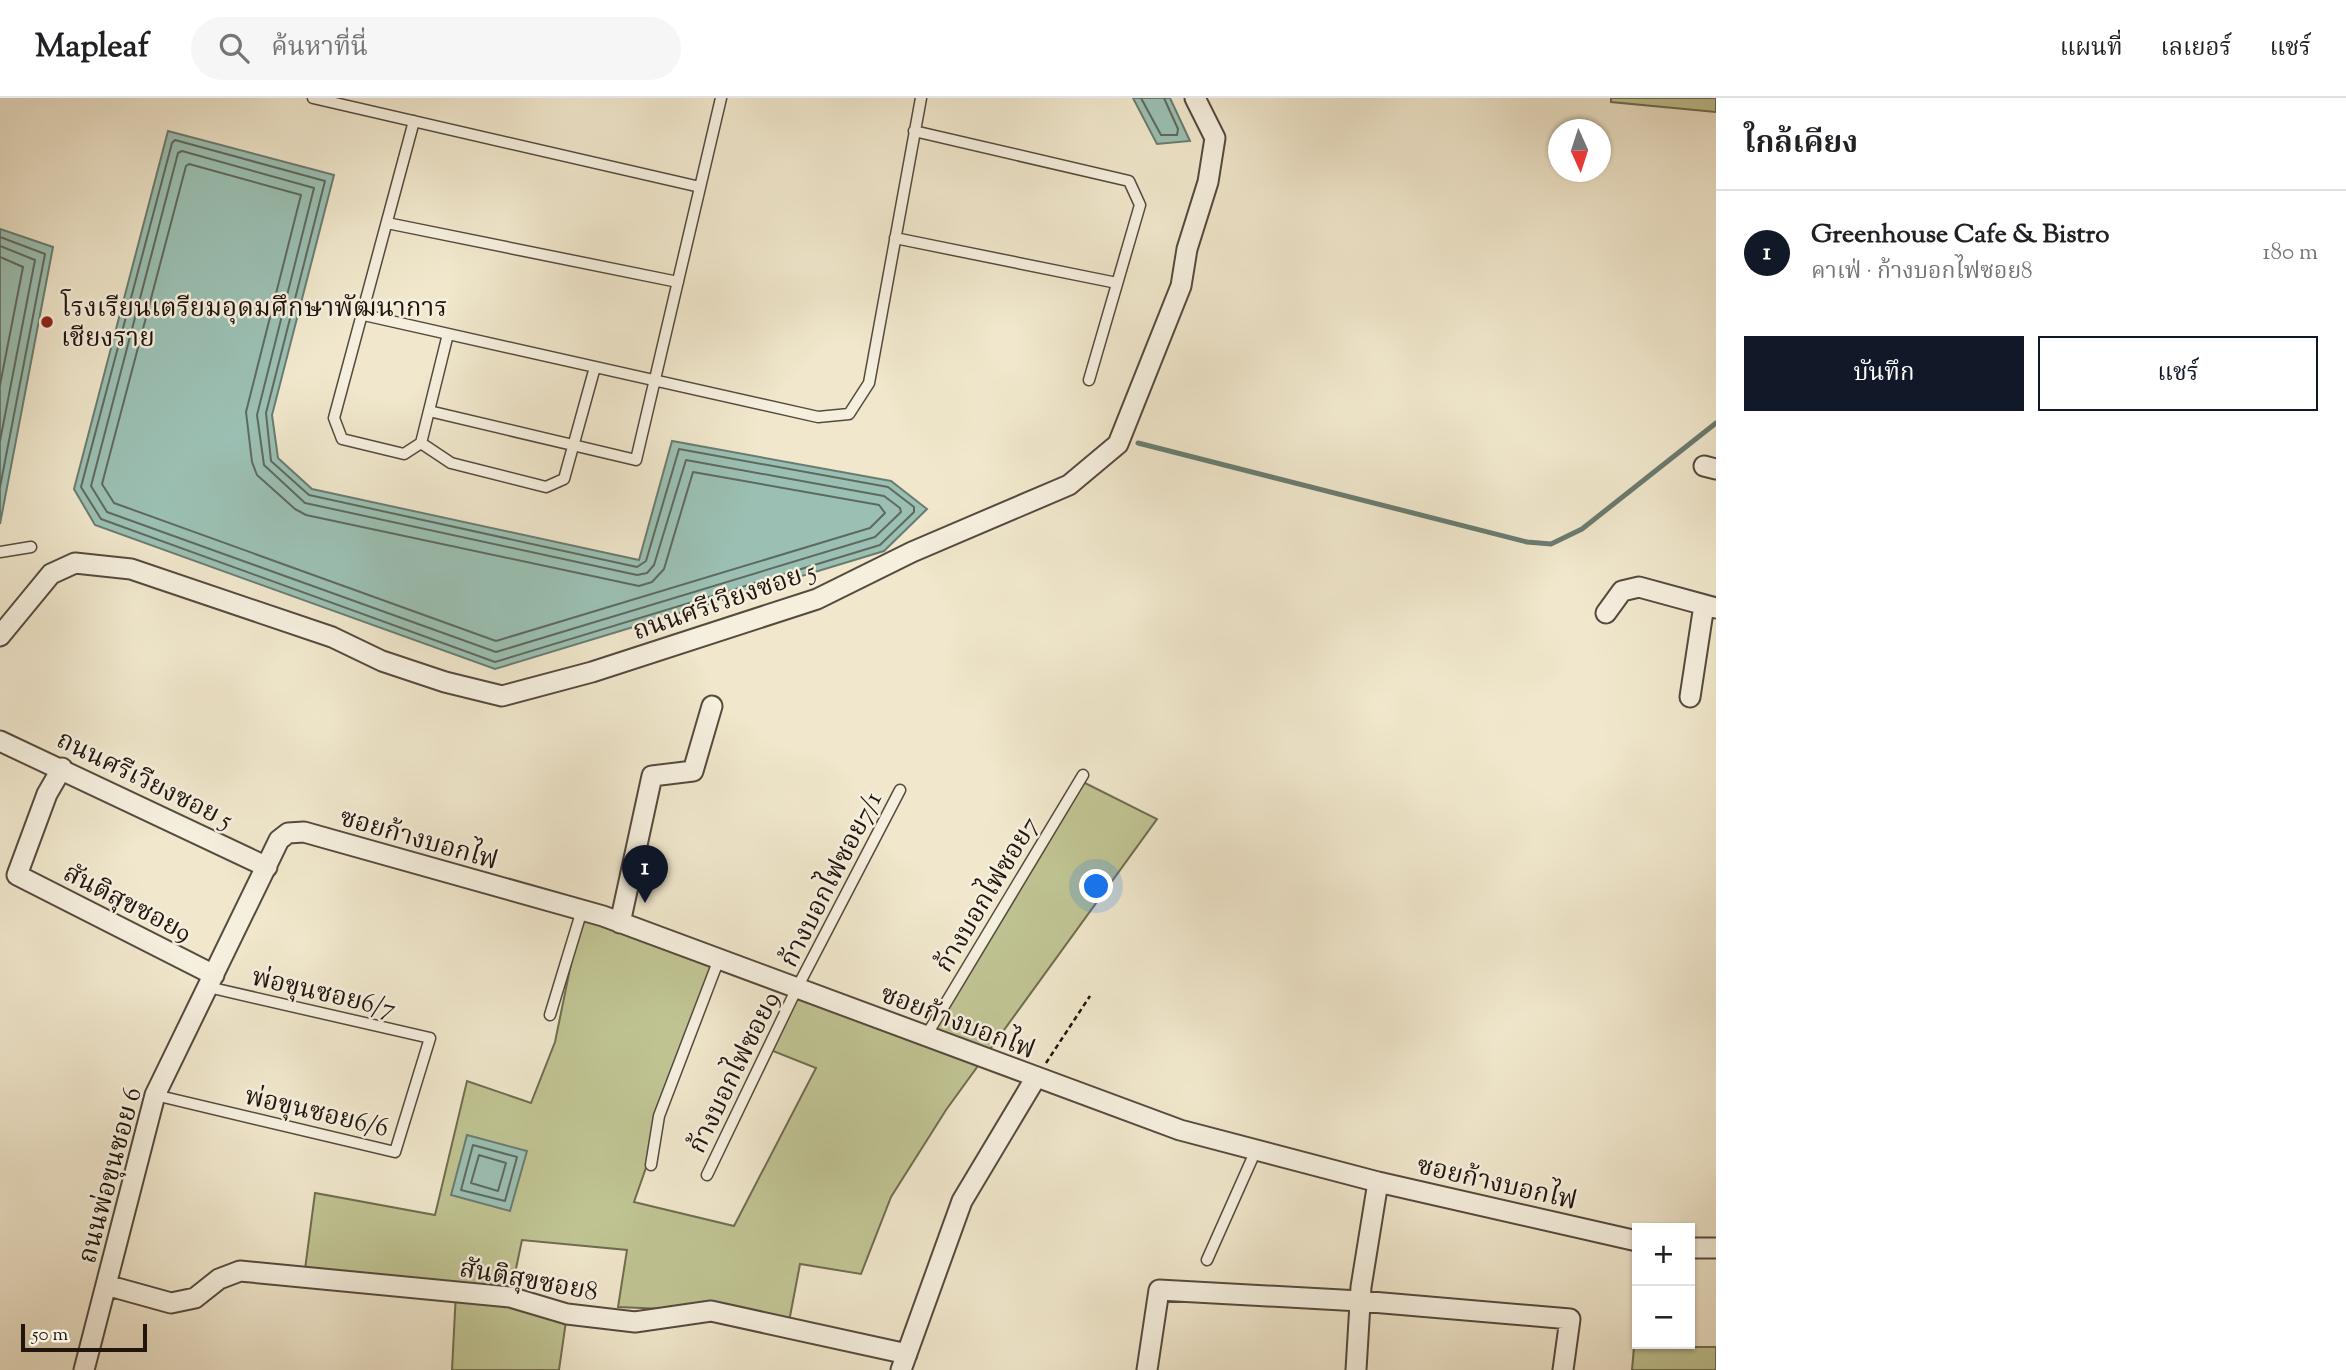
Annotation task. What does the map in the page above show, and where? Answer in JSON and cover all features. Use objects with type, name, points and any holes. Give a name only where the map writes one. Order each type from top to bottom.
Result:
[{"type":"street","name":"ถนนศรีเวียงซอย 5","points":[[0,636],[51,574],[75,564],[131,569],[332,636],[382,661],[445,682],[502,696],[592,672],[817,599],[912,552],[1069,485],[1118,444],[1181,286],[1187,249],[1208,182],[1215,138],[1195,98]]},
{"type":"street","points":[[1606,613],[1622,591],[1639,587],[1710,606],[1690,697]]},
{"type":"street","points":[[620,923],[652,776],[694,771],[712,706]]},
{"type":"street","name":"ถนนศรีเวียงซอย 5","points":[[0,741],[271,858]]},
{"type":"street","name":"สันติสุขซอย9","points":[[62,768],[47,794],[17,875],[211,981]]},
{"type":"street","name":"ซอยก้างบอกไฟ","points":[[271,858],[279,840],[288,833],[304,832],[582,910],[926,1036],[1035,1079],[1180,1130],[1378,1182],[1632,1240]]},
{"type":"street","name":"ถนนพ่อขุนซอย 6","points":[[84,1370],[155,1096],[271,858]]},
{"type":"street","points":[[904,1362],[962,1201],[1035,1079]]},
{"type":"street","points":[[1356,1370],[1360,1301],[1378,1182]]},
{"type":"street","points":[[1695,1248],[1716,1248]]},
{"type":"street","name":"สันติสุขซอย8","points":[[106,1285],[171,1303],[195,1298],[219,1279],[240,1271],[510,1297],[567,1314],[635,1322],[711,1311],[904,1362]]},
{"type":"street","points":[[1147,1370],[1159,1290],[1360,1301],[1570,1319],[1563,1370]]},
{"type":"lane","points":[[313,98],[700,187]]},
{"type":"lane","points":[[429,411],[636,460],[721,98]]},
{"type":"lane","points":[[364,315],[818,417],[849,414],[869,383],[920,98]]},
{"type":"lane","points":[[414,121],[364,315],[334,418],[342,439],[404,454],[421,443],[448,334]]},
{"type":"lane","points":[[915,131],[1129,181],[1140,205],[1089,380]]},
{"type":"lane","points":[[387,223],[678,282]]},
{"type":"lane","points":[[895,238],[1118,283]]},
{"type":"lane","points":[[421,443],[451,463],[547,487],[564,479],[595,367]]},
{"type":"lane","points":[[0,552],[31,547]]},
{"type":"lane","name":"ก้างบอกไฟซอย7","points":[[926,1036],[1083,775]]},
{"type":"lane","name":"ก้างบอกไฟซอย7/1","points":[[797,988],[900,790]]},
{"type":"lane","points":[[550,1015],[582,910]]},
{"type":"lane","points":[[651,1166],[659,1116],[719,959]]},
{"type":"lane","name":"พ่อขุนซอย6/7","points":[[211,981],[430,1038]]},
{"type":"lane","name":"ก้างบอกไฟซอย9","points":[[707,1175],[797,988]]},
{"type":"lane","name":"พ่อขุนซอย6/6","points":[[155,1096],[395,1152],[430,1038]]},
{"type":"lane","points":[[1207,1260],[1256,1150]]},
{"type":"path","points":[[1035,1079],[1090,996]]},
{"type":"green space","points":[[1611,98],[1716,98],[1716,112],[1611,102]]},
{"type":"green space","points":[[1079,780],[1157,819],[946,1110],[891,1197],[861,1274],[800,1264],[788,1327],[711,1311],[618,1307],[627,1250],[522,1240],[510,1297],[567,1314],[559,1370],[452,1370],[456,1292],[304,1277],[315,1193],[435,1215],[467,1081],[531,1103],[555,1042],[582,910],[719,959],[634,1202],[734,1226],[816,1068],[768,1049],[797,988],[926,1035]]},
{"type":"green space","points":[[1716,1347],[1716,1370],[1632,1370],[1634,1349]]},
{"type":"water","points":[[1133,98],[1170,98],[1190,141],[1157,144]]},
{"type":"water","points":[[168,131],[334,175],[272,415],[278,458],[312,489],[639,560],[672,441],[891,481],[927,509],[884,551],[495,669],[95,525],[74,489]]},
{"type":"water","points":[[0,229],[53,247],[0,524]]},
{"type":"water","points":[[467,1135],[527,1151],[510,1211],[451,1195]]},
{"type":"waterway","points":[[1138,443],[1527,542],[1551,544],[1582,529],[1716,423]]},
{"type":"place","name":"โรงเรียนเตรียมอุดมศึกษาพัฒนาการ เชียงราย","points":[[47,322]]},
{"type":"place","name":"Greenhouse Cafe & Bistro","points":[[645,903]]}]
